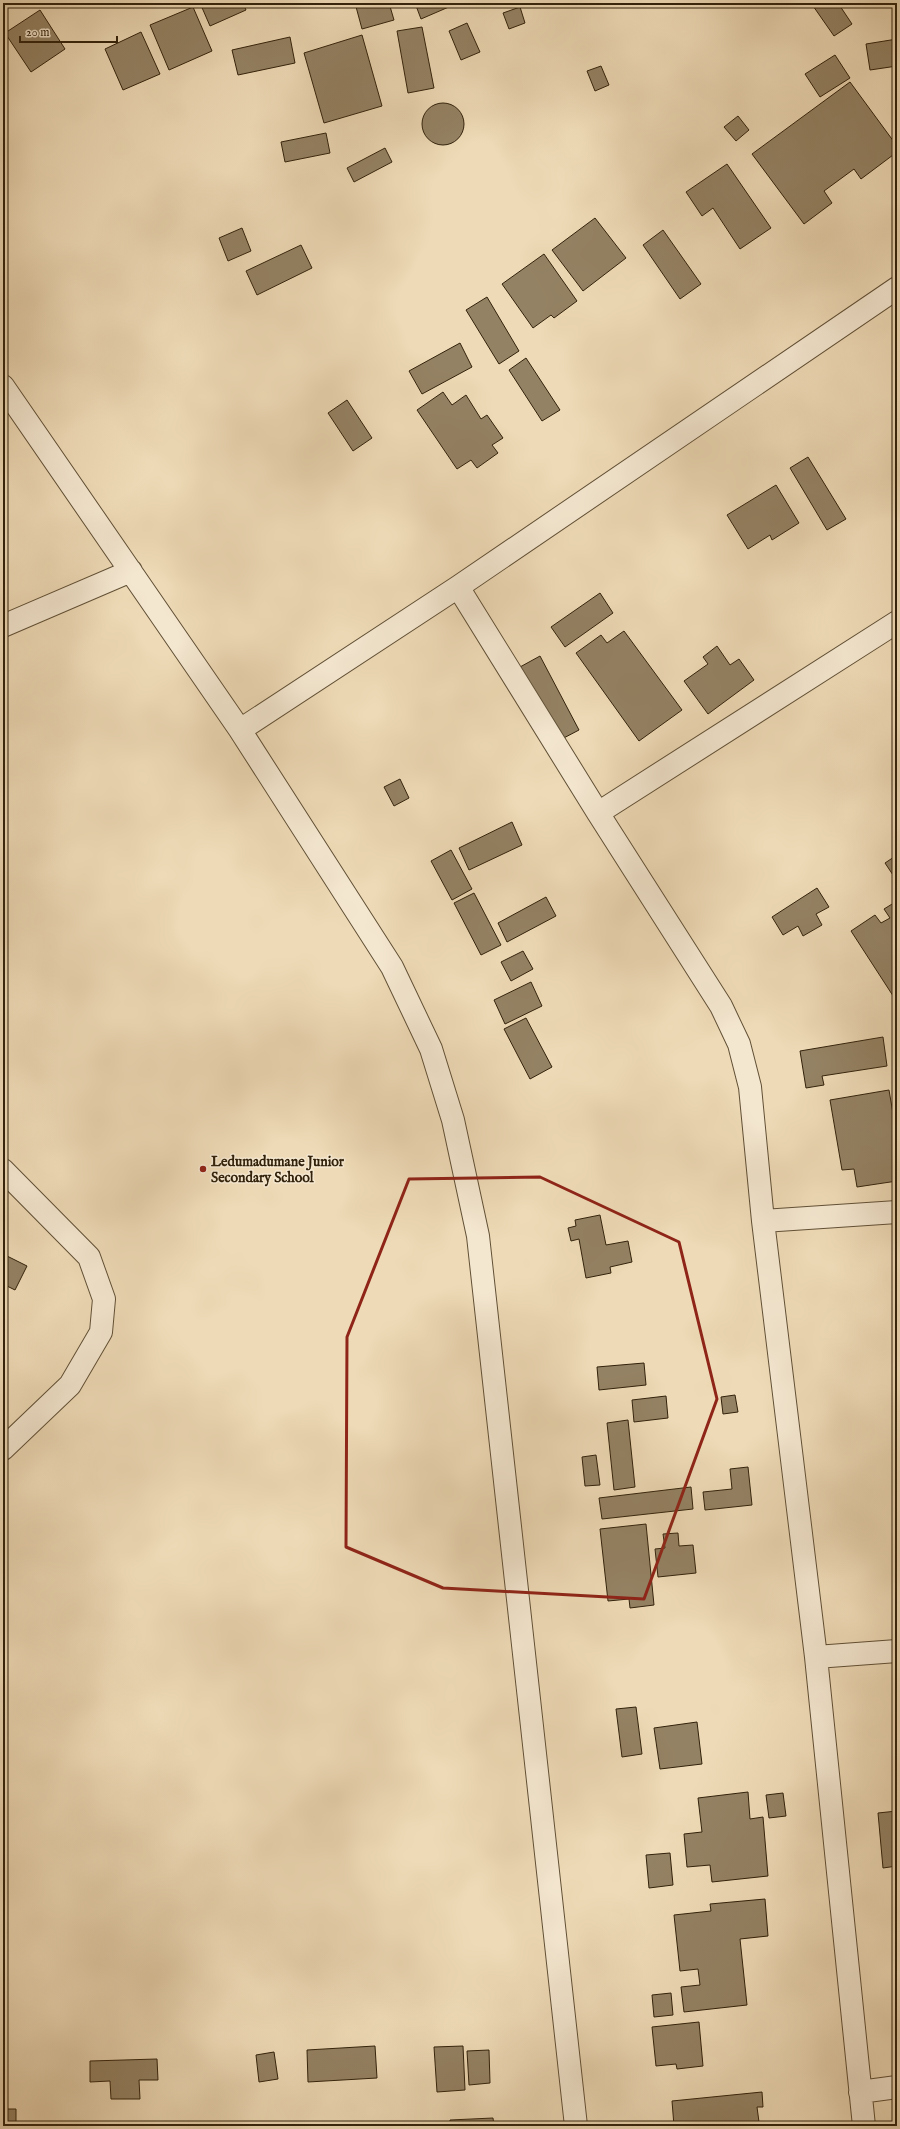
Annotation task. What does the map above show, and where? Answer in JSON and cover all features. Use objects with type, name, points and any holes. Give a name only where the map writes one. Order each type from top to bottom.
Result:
[{"type":"street","points":[[240,730],[458,587],[897,288]]},
{"type":"street","points":[[3,386],[240,730],[392,968],[431,1049],[453,1120],[478,1236],[576,2126]]},
{"type":"street","points":[[3,626],[131,571]]},
{"type":"street","points":[[458,587],[598,813],[721,1006],[739,1044],[750,1087],[763,1221],[816,1657],[864,2126]]},
{"type":"street","points":[[598,813],[897,622]]},
{"type":"street","points":[[3,1170],[89,1257],[104,1299],[101,1332],[70,1384],[3,1449]]},
{"type":"street","points":[[763,1221],[897,1212]]},
{"type":"street","points":[[816,1657],[897,1651]]},
{"type":"street","points":[[860,2092],[897,2087]]},
{"type":"highlighted area","points":[[540,1177],[679,1242],[717,1399],[644,1599],[443,1588],[346,1547],[347,1337],[409,1179]]},
{"type":"building","points":[[200,3],[243,3],[246,10],[210,26]]},
{"type":"building","points":[[355,3],[389,3],[394,20],[362,29]]},
{"type":"building","points":[[415,3],[458,3],[421,19]]},
{"type":"building","points":[[811,3],[838,3],[852,24],[834,36]]},
{"type":"building","points":[[193,7],[212,51],[169,70],[150,25]]},
{"type":"building","points":[[520,7],[525,23],[509,29],[503,13]]},
{"type":"building","points":[[40,10],[65,49],[31,72],[5,33]]},
{"type":"building","points":[[467,23],[480,52],[461,60],[449,31]]},
{"type":"building","points":[[422,27],[434,88],[408,93],[397,31]]},
{"type":"building","points":[[141,32],[160,74],[123,90],[105,49]]},
{"type":"building","points":[[362,35],[382,106],[324,123],[304,53]]},
{"type":"building","points":[[290,37],[295,63],[238,75],[232,50]]},
{"type":"building","points":[[897,39],[897,66],[870,70],[866,44]]},
{"type":"building","points":[[835,55],[850,78],[820,97],[805,74]]},
{"type":"building","points":[[601,66],[609,85],[595,91],[587,71]]},
{"type":"building","points":[[850,82],[897,146],[897,152],[861,179],[854,169],[824,191],[832,203],[804,224],[752,154]]},
{"type":"building","points":[[443,103],[458,109],[464,124],[458,139],[443,145],[428,139],[422,124],[428,109]]},
{"type":"building","points":[[738,116],[749,130],[736,141],[724,127]]},
{"type":"building","points":[[326,133],[330,153],[285,162],[281,142]]},
{"type":"building","points":[[385,148],[392,162],[354,182],[347,168]]},
{"type":"building","points":[[727,164],[771,228],[740,249],[713,208],[702,216],[686,192]]},
{"type":"building","points":[[595,218],[626,258],[583,291],[552,250]]},
{"type":"building","points":[[242,228],[251,251],[228,261],[219,238]]},
{"type":"building","points":[[663,230],[701,284],[680,299],[643,245]]},
{"type":"building","points":[[301,245],[312,268],[257,295],[246,271]]},
{"type":"building","points":[[544,254],[577,301],[554,318],[551,315],[533,328],[502,284]]},
{"type":"building","points":[[487,297],[519,351],[499,364],[466,310]]},
{"type":"building","points":[[460,343],[472,367],[422,394],[409,371]]},
{"type":"building","points":[[526,358],[560,410],[542,421],[509,370]]},
{"type":"building","points":[[443,392],[452,405],[466,395],[481,419],[487,415],[503,438],[492,445],[498,453],[477,468],[471,460],[457,469],[417,410]]},
{"type":"building","points":[[347,400],[372,438],[353,451],[328,413]]},
{"type":"building","points":[[808,457],[846,519],[827,530],[790,468]]},
{"type":"building","points":[[776,485],[799,523],[772,540],[770,535],[748,549],[727,515]]},
{"type":"building","points":[[600,593],[613,613],[565,647],[551,627]]},
{"type":"building","points":[[624,631],[682,710],[639,741],[576,653],[601,635],[607,643]]},
{"type":"building","points":[[717,646],[730,665],[739,659],[754,680],[708,714],[684,681],[708,664],[703,657]]},
{"type":"building","points":[[540,656],[579,730],[558,741],[520,667]]},
{"type":"building","points":[[400,779],[409,798],[394,806],[384,787]]},
{"type":"building","points":[[512,822],[522,845],[469,870],[459,848]]},
{"type":"building","points":[[451,850],[472,889],[452,900],[431,861]]},
{"type":"building","points":[[897,855],[897,881],[885,863]]},
{"type":"building","points":[[817,888],[829,907],[816,914],[822,925],[803,936],[798,926],[783,935],[772,917]]},
{"type":"building","points":[[474,893],[501,945],[481,955],[454,903]]},
{"type":"building","points":[[546,897],[556,916],[507,942],[498,923]]},
{"type":"building","points":[[897,901],[897,1002],[851,931],[875,915],[881,923],[890,918],[884,909]]},
{"type":"building","points":[[523,951],[533,969],[511,981],[501,962]]},
{"type":"building","points":[[531,982],[542,1006],[505,1024],[494,1000]]},
{"type":"building","points":[[526,1018],[552,1067],[530,1079],[504,1029]]},
{"type":"building","points":[[883,1037],[887,1066],[822,1076],[824,1085],[806,1088],[800,1051]]},
{"type":"building","points":[[889,1090],[897,1137],[897,1181],[857,1187],[854,1169],[842,1170],[830,1100]]},
{"type":"building","points":[[600,1215],[606,1245],[628,1241],[632,1262],[610,1267],[611,1273],[586,1278],[579,1239],[571,1241],[568,1228],[576,1226],[575,1220]]},
{"type":"building","points":[[3,1254],[27,1266],[15,1290],[3,1284]]},
{"type":"building","points":[[644,1363],[646,1385],[599,1390],[597,1367]]},
{"type":"building","points":[[735,1395],[738,1412],[723,1414],[721,1397]]},
{"type":"building","points":[[666,1396],[668,1418],[634,1422],[632,1400]]},
{"type":"building","points":[[628,1420],[635,1487],[614,1490],[607,1423]]},
{"type":"building","points":[[596,1455],[600,1485],[585,1486],[582,1457]]},
{"type":"building","points":[[748,1467],[752,1505],[705,1510],[703,1492],[732,1489],[730,1469]]},
{"type":"building","points":[[691,1487],[693,1509],[602,1519],[599,1498]]},
{"type":"building","points":[[646,1524],[654,1605],[630,1608],[629,1599],[608,1601],[600,1529]]},
{"type":"building","points":[[678,1533],[679,1546],[693,1545],[696,1573],[658,1577],[655,1549],[665,1548],[663,1534]]},
{"type":"building","points":[[636,1707],[642,1754],[622,1757],[616,1709]]},
{"type":"building","points":[[697,1722],[702,1764],[660,1769],[654,1728]]},
{"type":"building","points":[[748,1792],[750,1819],[763,1817],[768,1876],[712,1882],[710,1865],[687,1867],[684,1834],[702,1832],[698,1798]]},
{"type":"building","points":[[783,1793],[786,1816],[769,1818],[766,1795]]},
{"type":"building","points":[[897,1811],[897,1866],[883,1868],[878,1813]]},
{"type":"building","points":[[670,1853],[673,1885],[649,1888],[646,1855]]},
{"type":"building","points":[[765,1899],[768,1936],[740,1939],[747,2005],[684,2012],[681,1987],[700,1985],[698,1969],[680,1971],[674,1915],[711,1911],[710,1904]]},
{"type":"building","points":[[671,1993],[673,2015],[654,2017],[652,1995]]},
{"type":"building","points":[[699,2022],[703,2066],[677,2069],[676,2064],[656,2066],[652,2027]]},
{"type":"building","points":[[375,2046],[377,2078],[308,2082],[307,2050]]},
{"type":"building","points":[[463,2046],[465,2090],[437,2092],[434,2047]]},
{"type":"building","points":[[489,2050],[490,2083],[469,2085],[467,2051]]},
{"type":"building","points":[[274,2052],[278,2079],[259,2082],[256,2055]]},
{"type":"building","points":[[157,2059],[158,2080],[139,2080],[140,2099],[111,2099],[110,2081],[90,2082],[90,2061]]},
{"type":"building","points":[[762,2092],[763,2107],[757,2107],[759,2122],[722,2126],[674,2126],[672,2101]]},
{"type":"building","points":[[3,2109],[16,2109],[16,2125],[39,2126],[3,2126]]},
{"type":"building","points":[[493,2118],[494,2126],[450,2126],[450,2120]]},
{"type":"place","name":"Ledumadumane Junior Secondary School","points":[[203,1169]]}]
